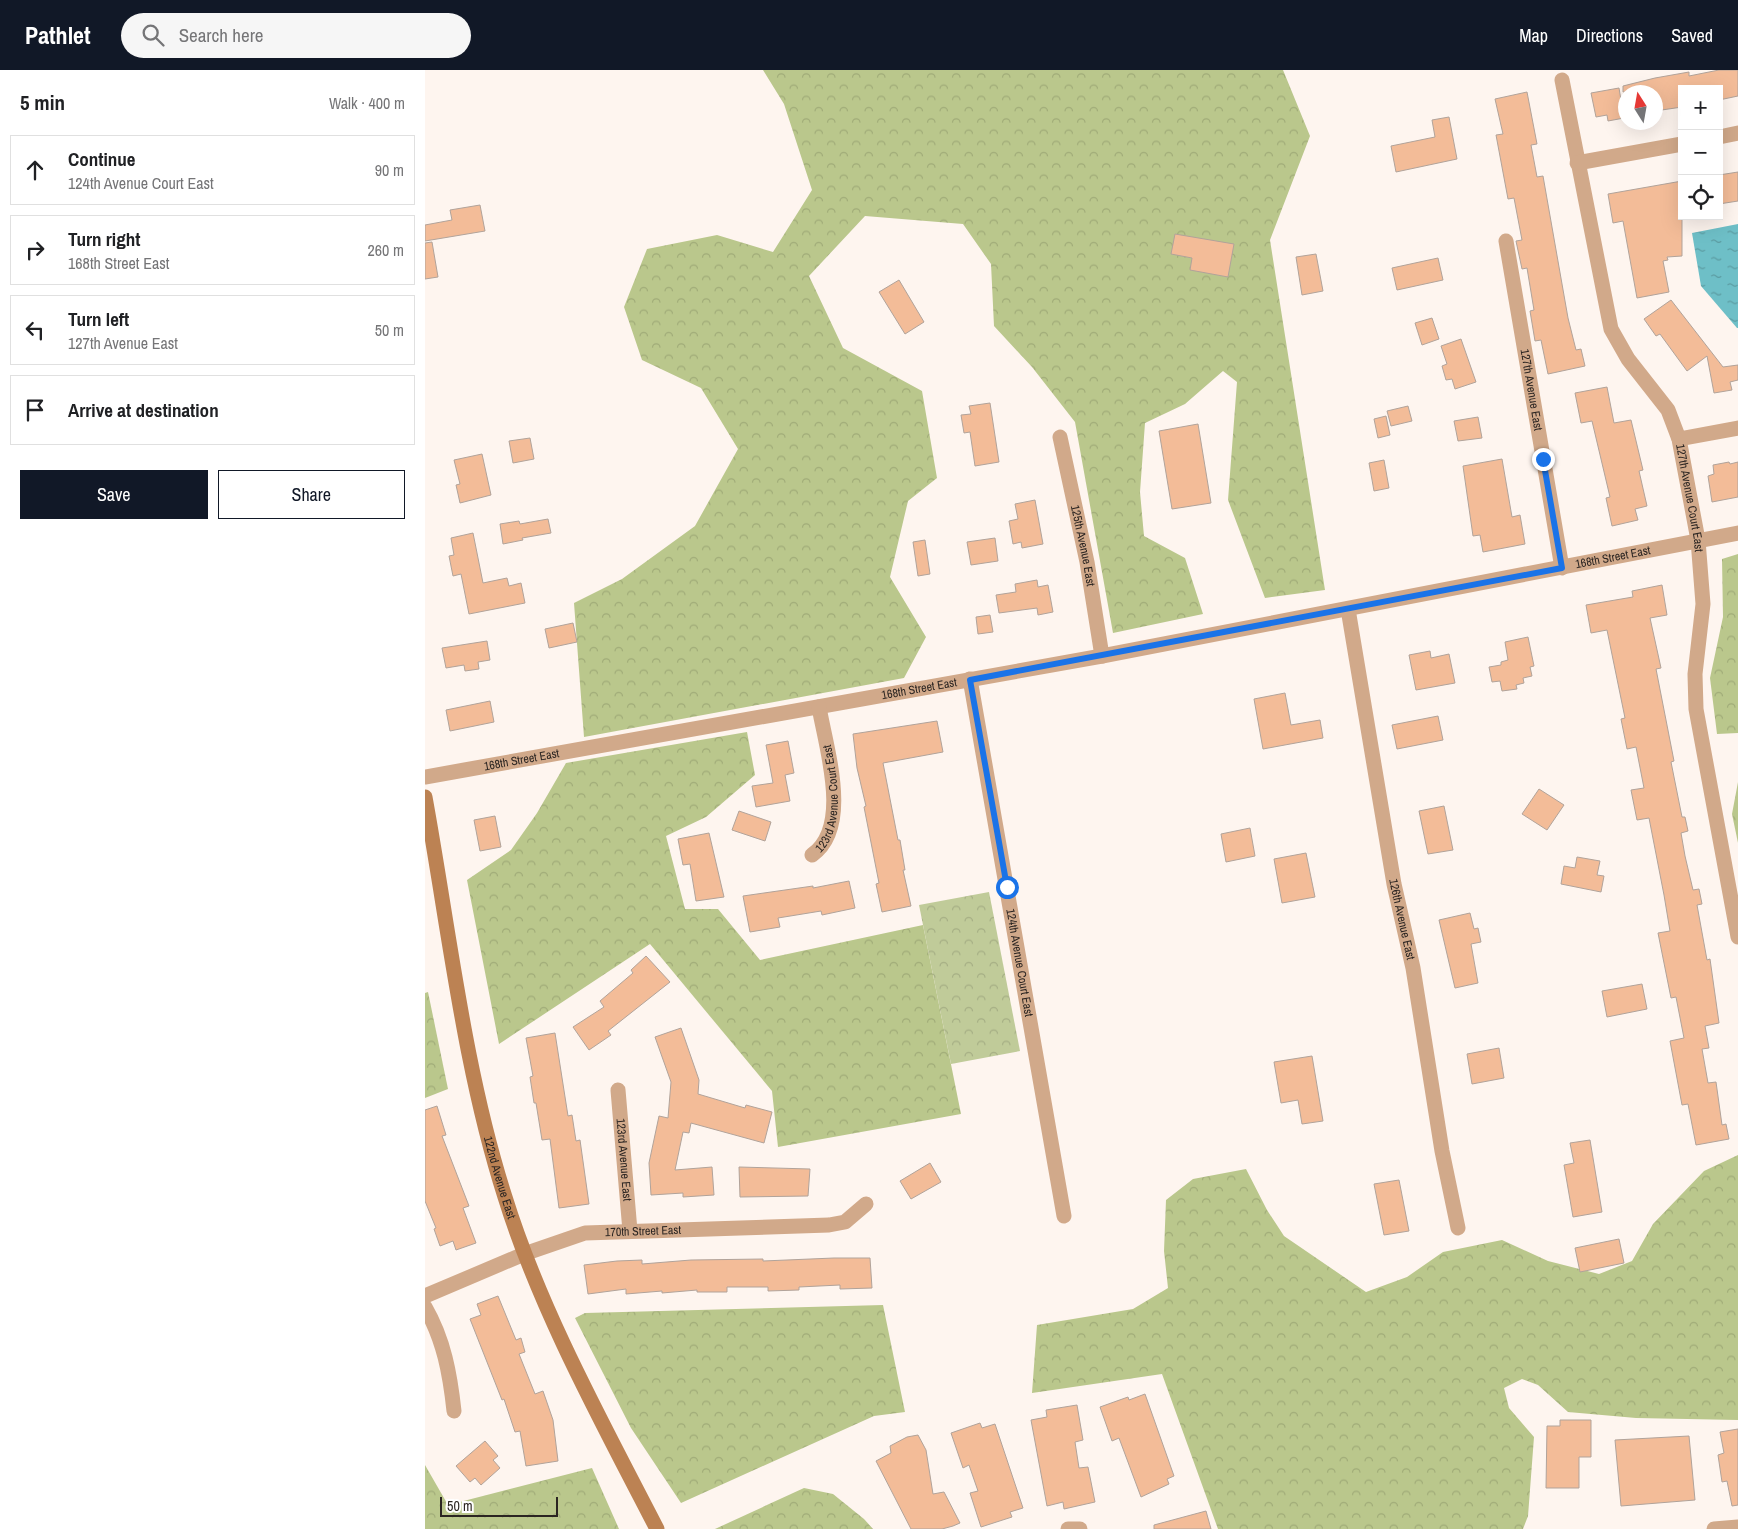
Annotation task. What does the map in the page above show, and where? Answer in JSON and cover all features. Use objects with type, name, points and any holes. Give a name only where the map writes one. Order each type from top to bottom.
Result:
[{"type":"main road","name":"122nd Avenue East","points":[[425,797],[472,1062],[494,1163],[524,1254],[578,1373],[657,1529]]},
{"type":"street","name":"127th Avenue Court East","points":[[1562,80],[1611,329],[1629,358],[1668,410],[1679,439],[1698,540],[1703,604],[1695,674],[1696,709],[1738,937]]},
{"type":"street","points":[[1723,136],[1738,133]]},
{"type":"street","points":[[1577,162],[1678,145]]},
{"type":"street","name":"127th Avenue East","points":[[1506,242],[1562,568]]},
{"type":"street","points":[[1679,439],[1738,428]]},
{"type":"street","name":"125th Avenue East","points":[[1060,437],[1087,562],[1102,656]]},
{"type":"street","name":"168th Street East","points":[[425,777],[1102,656],[1562,568],[1738,532]]},
{"type":"street","name":"126th Avenue East","points":[[1348,609],[1394,884],[1413,968],[1442,1151],[1458,1228]]},
{"type":"street","name":"124th Avenue Court East","points":[[970,680],[1064,1216]]},
{"type":"street","name":"123rd Avenue Court East","points":[[811,856],[827,841],[833,824],[834,798],[819,707]]},
{"type":"street","name":"123rd Avenue East","points":[[618,1090],[630,1230]]},
{"type":"street","name":"170th Street East","points":[[425,1296],[524,1254],[585,1233],[630,1230],[806,1228],[845,1222],[866,1204]]},
{"type":"street","points":[[425,1307],[445,1350],[450,1374],[454,1412]]},
{"type":"street","points":[[1714,1529],[1738,1527]]},
{"type":"street","points":[[1068,1529],[1080,1529]]},
{"type":"green space","points":[[763,70],[1283,70],[1310,136],[1270,240],[1325,590],[1265,598],[1228,500],[1237,382],[1223,371],[1185,404],[1145,423],[1140,492],[1144,536],[1185,558],[1203,614],[1113,633],[1075,422],[1032,367],[994,326],[991,264],[963,224],[865,216],[809,276],[843,348],[922,391],[937,478],[908,501],[890,577],[926,637],[904,678],[584,737],[574,603],[622,579],[695,526],[738,449],[701,388],[642,360],[624,307],[647,249],[717,235],[773,252],[812,190],[784,104]]},
{"type":"green space","points":[[1738,554],[1738,733],[1717,734],[1710,678],[1723,617],[1722,559]]},
{"type":"green space","points":[[747,732],[755,775],[706,817],[666,836],[685,909],[718,909],[760,960],[923,925],[961,1114],[778,1147],[772,1091],[650,944],[499,1044],[467,880],[511,850],[537,813],[566,763]]},
{"type":"green space","points":[[1738,782],[1738,843],[1732,814]]},
{"type":"green space","points":[[989,892],[1020,1051],[951,1064],[919,905]]},
{"type":"green space","points":[[428,992],[448,1089],[425,1098],[425,993]]},
{"type":"green space","points":[[1738,1155],[1738,1420],[1636,1418],[1568,1412],[1538,1385],[1522,1379],[1504,1388],[1509,1408],[1534,1437],[1528,1516],[1523,1529],[1218,1529],[1162,1374],[1032,1393],[1037,1325],[1133,1309],[1168,1288],[1164,1251],[1166,1200],[1193,1179],[1246,1169],[1267,1210],[1284,1236],[1366,1292],[1407,1277],[1443,1252],[1502,1240],[1548,1261],[1599,1274],[1632,1261],[1653,1224],[1704,1171]]},
{"type":"green space","points":[[883,1305],[905,1412],[874,1416],[681,1503],[631,1428],[575,1318],[585,1313]]},
{"type":"green space","points":[[425,1465],[448,1505],[592,1468],[619,1529],[425,1529]]},
{"type":"green space","points":[[804,1488],[833,1494],[864,1519],[873,1529],[715,1529]]},
{"type":"water","points":[[1738,224],[1737,328],[1701,286],[1692,233]]},
{"type":"building","points":[[1719,70],[1738,70],[1738,96],[1723,99],[1723,85],[1678,85],[1678,108],[1663,110],[1663,85],[1627,85],[1689,72],[1689,76]]},
{"type":"building","points":[[1618,88],[1618,119],[1608,121],[1607,115],[1596,117],[1591,93]]},
{"type":"building","points":[[1527,92],[1537,144],[1531,145],[1537,177],[1543,176],[1568,318],[1576,350],[1581,349],[1585,366],[1548,374],[1541,340],[1535,341],[1530,311],[1534,310],[1527,268],[1522,269],[1516,241],[1522,240],[1514,198],[1508,199],[1496,135],[1503,134],[1495,99]]},
{"type":"building","points":[[1449,117],[1457,159],[1396,172],[1391,146],[1435,137],[1432,120]]},
{"type":"building","points":[[1738,172],[1738,201],[1723,203],[1723,174]]},
{"type":"building","points":[[1678,182],[1678,220],[1682,220],[1682,256],[1667,257],[1668,260],[1663,261],[1669,292],[1637,298],[1623,221],[1613,223],[1608,194]]},
{"type":"building","points":[[480,205],[485,231],[425,241],[425,225],[452,220],[450,210]]},
{"type":"building","points":[[1175,234],[1234,244],[1228,277],[1190,270],[1192,258],[1171,254]]},
{"type":"building","points":[[432,242],[438,277],[425,279],[425,243]]},
{"type":"building","points":[[1316,254],[1323,291],[1302,295],[1296,257]]},
{"type":"building","points":[[1438,258],[1443,280],[1397,290],[1392,268]]},
{"type":"building","points":[[899,280],[924,322],[905,334],[879,292]]},
{"type":"building","points":[[1671,300],[1723,367],[1738,365],[1738,380],[1730,382],[1732,390],[1714,393],[1707,356],[1687,371],[1660,334],[1656,336],[1644,319]]},
{"type":"building","points":[[1432,318],[1439,339],[1422,345],[1415,323]]},
{"type":"building","points":[[1461,339],[1476,382],[1455,389],[1452,379],[1446,380],[1442,366],[1447,364],[1441,346]]},
{"type":"building","points":[[1607,387],[1614,423],[1631,420],[1643,470],[1639,471],[1647,506],[1635,509],[1638,520],[1612,526],[1606,498],[1610,497],[1592,421],[1581,423],[1575,393]]},
{"type":"building","points":[[990,403],[999,462],[975,466],[970,432],[964,433],[961,415],[971,414],[969,406]]},
{"type":"building","points":[[1408,406],[1412,421],[1391,426],[1387,411]]},
{"type":"building","points":[[1386,416],[1390,435],[1378,438],[1374,419]]},
{"type":"building","points":[[1478,417],[1482,438],[1458,441],[1454,421]]},
{"type":"building","points":[[1198,424],[1211,503],[1172,509],[1159,431]]},
{"type":"building","points":[[530,438],[534,459],[513,463],[509,441]]},
{"type":"building","points":[[482,454],[491,495],[460,503],[456,485],[460,484],[454,460]]},
{"type":"building","points":[[1502,459],[1512,517],[1520,515],[1525,544],[1483,552],[1480,535],[1473,536],[1463,466]]},
{"type":"building","points":[[1384,460],[1389,488],[1374,491],[1369,463]]},
{"type":"building","points":[[1729,462],[1730,464],[1738,462],[1738,497],[1712,502],[1708,476],[1714,474],[1713,465]]},
{"type":"building","points":[[1035,500],[1043,544],[1022,548],[1021,542],[1013,544],[1009,521],[1018,519],[1015,504]]},
{"type":"building","points":[[548,519],[551,533],[522,538],[523,540],[503,544],[500,524],[519,521],[520,524]]},
{"type":"building","points":[[473,533],[483,583],[507,578],[509,586],[521,583],[525,603],[469,614],[461,574],[453,576],[449,556],[454,555],[451,538]]},
{"type":"building","points":[[995,538],[998,561],[971,565],[967,542]]},
{"type":"building","points":[[925,540],[930,574],[918,576],[913,542]]},
{"type":"building","points":[[1037,580],[1038,587],[1048,585],[1053,612],[1038,615],[1037,608],[999,613],[996,595],[1016,592],[1015,584]]},
{"type":"building","points":[[1662,585],[1667,615],[1650,618],[1661,668],[1656,669],[1674,761],[1671,762],[1682,817],[1685,817],[1688,831],[1681,833],[1685,856],[1693,890],[1699,889],[1702,904],[1697,905],[1707,960],[1710,959],[1719,1023],[1705,1026],[1709,1048],[1702,1049],[1708,1083],[1716,1082],[1722,1125],[1726,1124],[1729,1139],[1696,1145],[1688,1104],[1682,1105],[1670,1041],[1684,1038],[1676,997],[1671,998],[1658,933],[1670,931],[1664,895],[1649,818],[1637,820],[1631,790],[1644,788],[1636,747],[1627,749],[1621,719],[1625,718],[1607,630],[1591,633],[1586,605],[1633,597],[1632,591]]},
{"type":"building","points":[[990,615],[993,632],[978,634],[976,617]]},
{"type":"building","points":[[573,623],[577,642],[549,648],[545,629]]},
{"type":"building","points":[[1528,637],[1534,666],[1530,667],[1532,676],[1523,678],[1524,683],[1516,685],[1517,689],[1502,691],[1500,681],[1492,682],[1489,667],[1501,665],[1501,662],[1508,660],[1505,642]]},
{"type":"building","points":[[487,641],[490,660],[478,662],[479,669],[465,671],[464,665],[446,668],[442,648]]},
{"type":"building","points":[[1430,651],[1431,658],[1449,654],[1455,683],[1416,690],[1409,655]]},
{"type":"building","points":[[1285,693],[1291,725],[1320,720],[1323,738],[1263,749],[1254,699]]},
{"type":"building","points":[[490,701],[494,722],[450,731],[446,710]]},
{"type":"building","points":[[1438,716],[1443,740],[1397,749],[1392,725]]},
{"type":"building","points":[[937,721],[943,752],[883,763],[898,840],[900,840],[905,870],[903,870],[911,906],[882,912],[876,884],[879,883],[864,807],[866,806],[857,768],[853,734]]},
{"type":"building","points":[[788,741],[794,773],[785,775],[790,801],[756,807],[752,786],[773,783],[766,745]]},
{"type":"building","points":[[1539,789],[1564,805],[1547,830],[1522,814]]},
{"type":"building","points":[[1444,806],[1453,850],[1428,854],[1419,811]]},
{"type":"building","points":[[739,811],[771,822],[765,841],[732,830]]},
{"type":"building","points":[[495,816],[501,847],[480,851],[474,820]]},
{"type":"building","points":[[1250,828],[1255,856],[1226,862],[1221,834]]},
{"type":"building","points":[[709,833],[724,897],[696,901],[690,864],[683,865],[678,839]]},
{"type":"building","points":[[1306,853],[1315,897],[1282,903],[1274,859]]},
{"type":"building","points":[[1577,857],[1600,861],[1597,875],[1604,876],[1601,892],[1561,884],[1564,866],[1575,868]]},
{"type":"building","points":[[849,881],[855,908],[822,915],[821,911],[778,918],[780,927],[750,932],[743,896],[813,886],[813,888]]},
{"type":"building","points":[[1470,913],[1474,929],[1478,928],[1481,942],[1471,944],[1478,983],[1455,988],[1439,920]]},
{"type":"building","points":[[646,956],[670,982],[608,1031],[611,1035],[589,1050],[573,1027],[604,1007],[600,1001],[633,973],[631,970]]},
{"type":"building","points":[[1642,984],[1647,1009],[1607,1017],[1602,991]]},
{"type":"building","points":[[681,1028],[699,1080],[698,1094],[745,1108],[746,1105],[772,1112],[764,1143],[691,1123],[689,1133],[683,1132],[675,1170],[712,1167],[714,1195],[683,1197],[683,1193],[651,1195],[649,1163],[659,1116],[668,1118],[671,1082],[655,1037]]},
{"type":"building","points":[[555,1033],[568,1116],[572,1115],[576,1141],[580,1140],[589,1204],[559,1208],[550,1139],[542,1140],[536,1103],[534,1103],[530,1077],[533,1076],[526,1038]]},
{"type":"building","points":[[1499,1048],[1504,1078],[1472,1084],[1467,1054]]},
{"type":"building","points":[[1312,1056],[1323,1121],[1302,1124],[1298,1100],[1281,1103],[1274,1062]]},
{"type":"building","points":[[437,1106],[446,1135],[442,1136],[469,1206],[463,1208],[476,1243],[456,1250],[453,1241],[440,1246],[434,1229],[436,1228],[425,1201],[425,1110]]},
{"type":"building","points":[[1590,1140],[1602,1212],[1573,1217],[1564,1165],[1574,1163],[1570,1143]]},
{"type":"building","points":[[930,1163],[941,1182],[911,1199],[900,1181]]},
{"type":"building","points":[[739,1167],[810,1169],[808,1196],[740,1197]]},
{"type":"building","points":[[1399,1180],[1409,1231],[1384,1235],[1374,1184]]},
{"type":"building","points":[[1619,1239],[1624,1263],[1580,1272],[1575,1248]]},
{"type":"building","points":[[870,1258],[872,1288],[840,1289],[840,1285],[799,1287],[799,1290],[768,1291],[768,1287],[727,1287],[727,1292],[697,1292],[697,1290],[626,1294],[626,1289],[588,1294],[584,1265],[642,1260],[642,1264],[691,1260],[763,1259],[763,1261]]},
{"type":"building","points":[[498,1296],[516,1340],[521,1338],[525,1352],[519,1354],[535,1394],[543,1391],[553,1420],[558,1461],[526,1466],[520,1431],[515,1432],[504,1399],[502,1400],[470,1319],[481,1315],[477,1304]]},
{"type":"building","points":[[1145,1394],[1174,1476],[1167,1479],[1169,1484],[1141,1497],[1119,1438],[1112,1441],[1100,1407],[1128,1397],[1129,1400]]},
{"type":"building","points":[[1077,1405],[1083,1440],[1075,1442],[1079,1468],[1088,1467],[1095,1502],[1064,1509],[1063,1502],[1047,1506],[1031,1420],[1047,1417],[1046,1410]]},
{"type":"building","points":[[1560,1420],[1591,1420],[1591,1457],[1579,1457],[1579,1488],[1546,1488],[1547,1426],[1560,1426]]},
{"type":"building","points":[[980,1423],[982,1428],[995,1424],[1023,1508],[1010,1512],[1012,1517],[981,1527],[970,1493],[978,1491],[969,1465],[963,1468],[951,1433]]},
{"type":"building","points":[[1738,1429],[1738,1505],[1732,1506],[1727,1481],[1722,1482],[1718,1455],[1724,1453],[1720,1432]]},
{"type":"building","points":[[918,1435],[926,1450],[933,1494],[944,1492],[960,1523],[942,1529],[911,1529],[876,1461],[891,1453],[890,1446],[907,1437]]},
{"type":"building","points":[[1689,1436],[1695,1500],[1621,1506],[1615,1440]]},
{"type":"building","points":[[485,1441],[498,1456],[493,1460],[500,1468],[481,1485],[475,1478],[470,1482],[456,1466]]},
{"type":"building","points":[[1206,1511],[1211,1529],[1154,1529],[1154,1525]]},
{"type":"route","points":[[1007,887],[970,680],[1562,568],[1543,459]]}]
